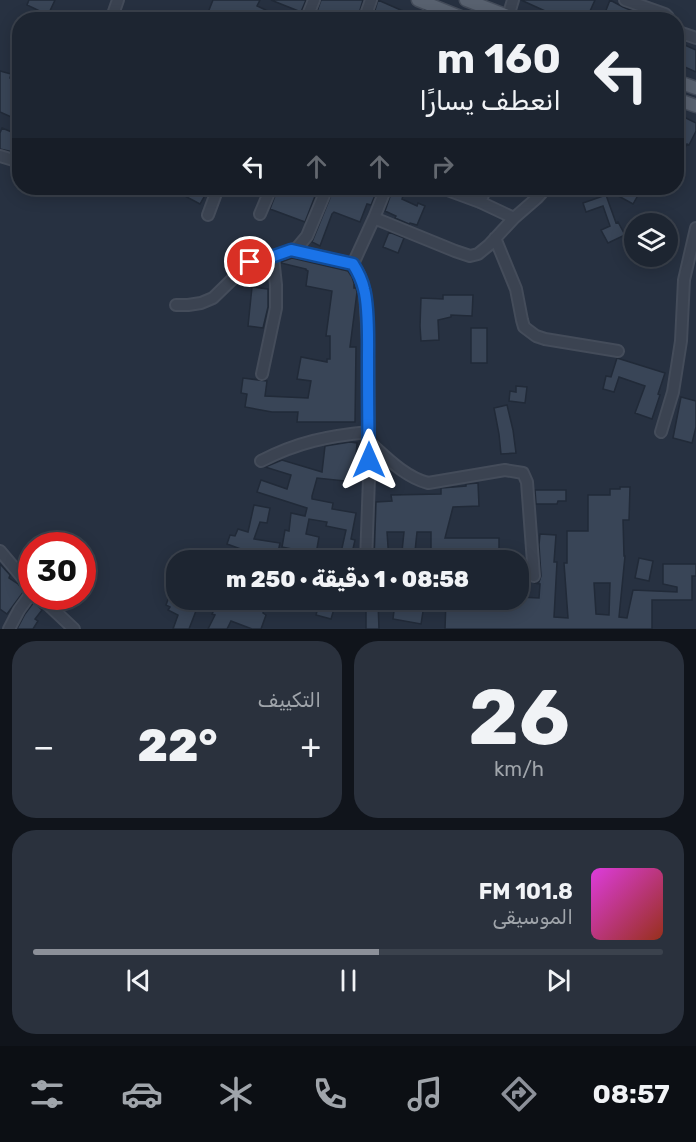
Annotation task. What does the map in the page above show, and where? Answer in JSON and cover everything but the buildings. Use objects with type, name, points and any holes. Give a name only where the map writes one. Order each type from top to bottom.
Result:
[{"type":"main road","points":[[418,0],[448,12]]},
{"type":"main road","points":[[466,0],[496,12]]},
{"type":"street","points":[[624,0],[659,12]]},
{"type":"street","points":[[429,12],[431,5]]},
{"type":"street","points":[[208,215],[215,195]]},
{"type":"street","points":[[260,214],[268,195]]},
{"type":"street","points":[[176,305],[201,303],[213,298],[250,262],[297,248],[307,236],[324,195]]},
{"type":"street","points":[[353,264],[383,195]]},
{"type":"street","points":[[461,195],[514,219]]},
{"type":"street","points":[[480,202],[483,195]]},
{"type":"street","points":[[374,218],[470,256],[482,251],[540,195]]},
{"type":"street","points":[[661,432],[673,392],[681,340],[684,280],[696,228]]},
{"type":"street","points":[[495,238],[516,290],[526,329],[545,339],[618,351]]},
{"type":"street","points":[[291,250],[353,264],[365,291],[369,437],[366,550]]},
{"type":"street","points":[[262,374],[276,308],[273,257]]},
{"type":"street","points":[[261,461],[286,449],[336,435],[369,437],[408,475],[428,483],[505,470],[523,473],[527,482],[534,576]]},
{"type":"street","points":[[0,551],[18,573]]},
{"type":"street","points":[[9,629],[19,610]]},
{"type":"street","points":[[54,610],[74,629]]},
{"type":"route","points":[[250,262],[260,261],[291,250],[353,264],[355,267],[365,291],[368,340],[369,460]]}]
